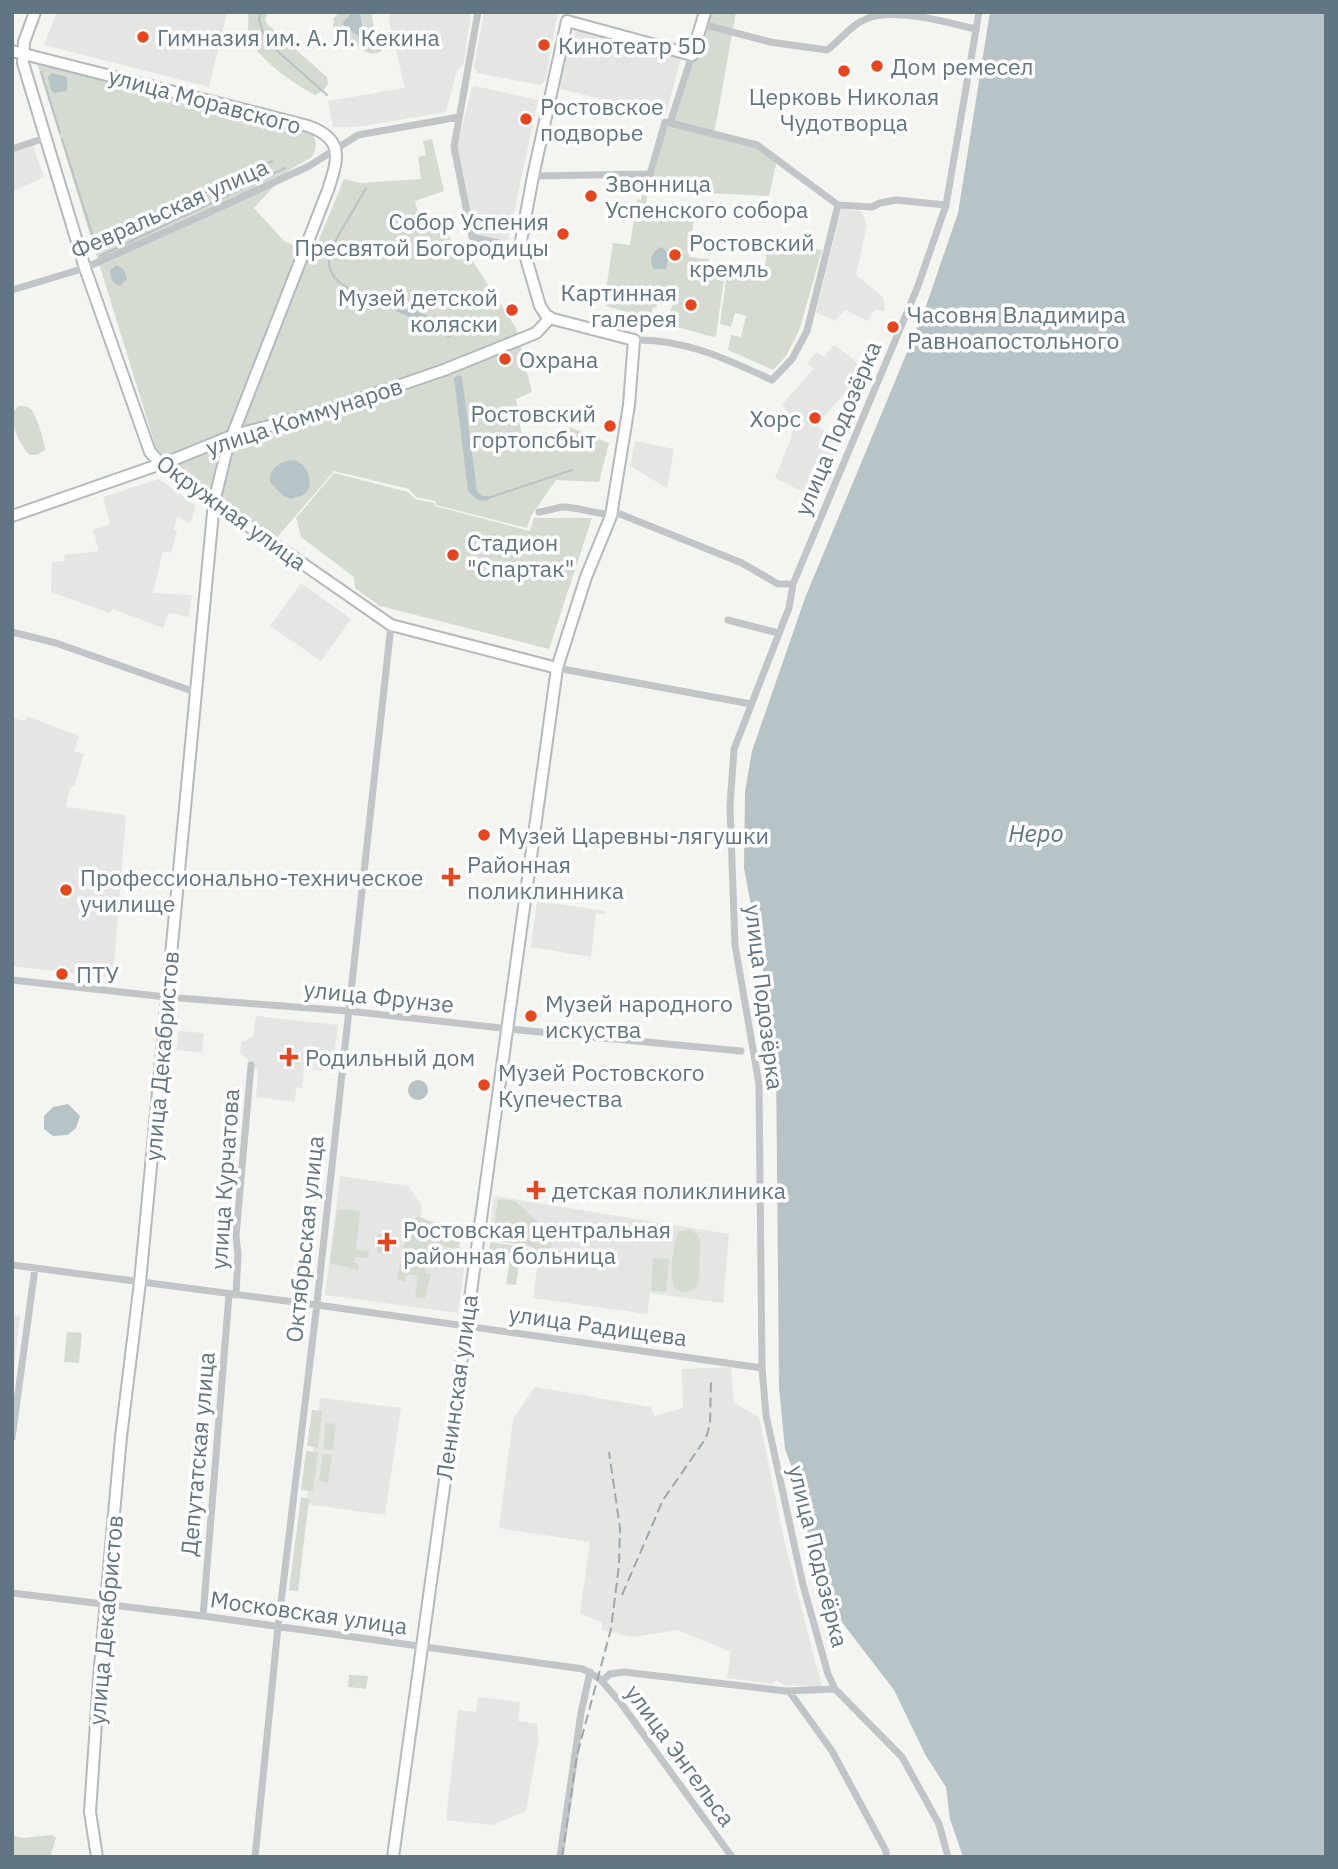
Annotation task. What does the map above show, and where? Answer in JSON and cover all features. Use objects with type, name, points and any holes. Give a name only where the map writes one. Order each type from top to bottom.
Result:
[{"type":"street","name":"Окружная улица","points":[[35,12],[17,52],[23,63],[85,268],[150,452],[161,464],[391,625],[557,668],[751,704]]},
{"type":"street","points":[[478,12],[453,147],[472,237],[482,242],[522,248]]},
{"type":"street","points":[[705,12],[670,123],[757,145],[838,205],[872,207],[896,201],[946,205]]},
{"type":"street","name":"улица Подозёрка","points":[[948,1857],[939,1824],[902,1757],[835,1689],[828,1674],[803,1585],[766,1415],[762,1368],[759,1084],[735,945],[730,806],[734,748],[789,608],[793,584],[918,286],[946,205],[979,12]]},
{"type":"street","points":[[702,24],[770,42],[827,50],[866,19],[892,15],[938,20],[975,29]]},
{"type":"street","points":[[692,55],[567,21],[533,176],[522,248],[540,306],[550,318],[635,340],[657,339],[688,347],[718,356],[772,380],[792,359],[807,331],[838,205]]},
{"type":"street","name":"улица Моравского","points":[[17,52],[308,126],[328,135],[336,149]]},
{"type":"street","points":[[336,149],[367,132],[459,117]]},
{"type":"street","points":[[533,176],[650,174],[665,122]]},
{"type":"street","points":[[12,149],[45,138]]},
{"type":"street","name":"Февральская улица","points":[[12,290],[85,268],[301,170],[336,149]]},
{"type":"street","name":"улица Декабристов","points":[[97,1857],[90,1803],[121,1437],[140,1282],[214,502],[228,450],[328,190],[336,149]]},
{"type":"street","name":"улица Коммунаров","points":[[12,516],[161,464],[234,435],[316,414],[444,370],[536,333],[550,318]]},
{"type":"street","name":"Ленинская улица","points":[[393,1857],[464,1326],[557,668],[586,577],[611,516],[629,405],[635,340]]},
{"type":"street","points":[[539,512],[552,511],[558,507],[590,510],[611,516],[620,514],[742,563],[778,584],[793,584]]},
{"type":"street","points":[[728,620],[778,633]]},
{"type":"street","name":"Октябрьская улица","points":[[255,1857],[278,1627],[317,1305],[391,625]]},
{"type":"street","points":[[12,632],[56,643],[195,692]]},
{"type":"street","name":"улица Фрунзе","points":[[12,980],[741,1051]]},
{"type":"street","name":"улица Курчатова","points":[[233,1295],[251,1065]]},
{"type":"street","name":"улица Радищева","points":[[12,1265],[762,1368]]},
{"type":"street","points":[[12,1438],[35,1268]]},
{"type":"street","name":"Депутатская улица","points":[[203,1616],[233,1295]]},
{"type":"street","name":"Московская улица","points":[[12,1593],[576,1667],[600,1679]]},
{"type":"street","points":[[560,1857],[581,1713],[590,1672]]},
{"type":"street","points":[[600,1679],[624,1672],[789,1691],[835,1689]]},
{"type":"street","name":"улица Энгельса","points":[[600,1679],[634,1721],[732,1857]]},
{"type":"street","points":[[789,1691],[832,1751],[886,1854]]},
{"type":"shaded area","points":[[57,12],[227,12],[209,87],[44,45]]},
{"type":"shaded area","points":[[248,12],[269,12],[265,19],[267,24],[327,77],[328,84],[323,91],[315,95],[307,91],[261,56],[249,37]]},
{"type":"shaded area","points":[[340,12],[352,12],[343,22],[367,33],[359,12],[371,12],[374,27],[381,32],[381,52],[366,52],[333,27],[334,18]]},
{"type":"shaded area","points":[[390,12],[471,12],[464,62],[456,73],[446,112],[358,127],[333,127],[328,101],[405,88],[389,21]]},
{"type":"shaded area","points":[[484,12],[558,12],[545,81],[540,85],[477,73],[474,67]]},
{"type":"shaded area","points":[[705,12],[736,12],[714,134],[757,145],[777,160],[769,196],[707,193],[706,185],[693,184],[692,188],[649,184],[665,122],[670,123]]},
{"type":"shaded area","points":[[580,30],[681,57],[666,115],[556,88],[568,41]]},
{"type":"shaded area","points":[[37,63],[307,130],[316,142],[312,157],[288,171],[254,208],[284,241],[313,254],[344,179],[360,183],[421,179],[418,157],[426,155],[423,141],[432,139],[444,191],[415,201],[423,232],[446,227],[453,246],[461,243],[516,328],[532,392],[516,399],[523,445],[570,427],[609,443],[599,482],[556,480],[531,516],[527,528],[436,505],[435,501],[416,497],[409,489],[334,471],[274,541],[161,464]]},
{"type":"shaded area","points":[[475,86],[538,100],[508,241],[473,234],[457,147],[472,88]]},
{"type":"shaded area","points":[[33,146],[44,177],[12,192],[12,152]]},
{"type":"shaded area","points":[[643,187],[648,187],[646,208],[695,213],[689,257],[709,259],[709,263],[726,265],[716,336],[667,324],[673,302],[670,301],[659,300],[656,308],[653,307],[650,319],[606,306],[604,303],[613,243],[630,245],[637,199],[641,200]]},
{"type":"shaded area","points":[[841,209],[861,211],[867,225],[856,275],[883,297],[885,311],[875,310],[867,321],[845,310],[835,321],[816,312]]},
{"type":"shaded area","points":[[777,241],[822,250],[799,331],[786,356],[773,370],[728,350],[731,335],[741,337],[746,316],[735,313],[731,327],[720,324],[728,266],[760,270],[762,274],[767,274],[769,268],[765,266],[768,244],[776,245]]},
{"type":"shaded area","points":[[833,346],[837,346],[865,370],[817,425],[839,444],[828,466],[835,470],[819,500],[775,478],[792,436],[791,427],[796,422],[782,405],[813,369],[807,363],[817,352],[824,357]]},
{"type":"shaded area","points":[[19,406],[31,409],[40,429],[45,450],[36,455],[30,455],[26,451],[15,430],[12,413]]},
{"type":"shaded area","points":[[635,441],[674,449],[667,488],[630,466]]},
{"type":"shaded area","name":"Стадион \"Спартак\"","points":[[334,473],[408,492],[415,499],[434,503],[435,506],[530,531],[534,518],[592,518],[549,649],[380,606],[355,588],[354,577],[301,537],[296,518]]},
{"type":"shaded area","points":[[159,479],[196,506],[190,523],[177,517],[174,529],[177,531],[171,553],[163,551],[153,593],[192,595],[189,617],[169,613],[163,628],[112,609],[110,613],[51,592],[52,562],[65,561],[64,555],[99,551],[93,530],[110,524],[103,497]]},
{"type":"shaded area","points":[[301,583],[351,619],[321,661],[270,626]]},
{"type":"shaded area","name":"Профессионально-техническое училище","points":[[27,716],[79,736],[74,751],[84,754],[74,787],[70,787],[66,807],[126,815],[113,978],[12,966],[12,718],[25,721]]},
{"type":"shaded area","points":[[537,901],[606,911],[606,914],[596,913],[591,957],[531,947]]},
{"type":"shaded area","name":"Родильный дом","points":[[256,1016],[338,1025],[332,1071],[304,1069],[302,1088],[296,1087],[295,1102],[256,1097],[258,1071],[240,1052],[241,1043],[253,1036]]},
{"type":"shaded area","points":[[179,1031],[204,1033],[202,1053],[176,1050]]},
{"type":"shaded area","name":"Ростовская центральная районная больница","points":[[340,1176],[408,1186],[422,1206],[419,1234],[467,1249],[458,1313],[325,1295]]},
{"type":"shaded area","points":[[494,1196],[729,1234],[723,1303],[650,1293],[647,1314],[533,1298],[540,1249],[488,1240]]},
{"type":"shaded area","points":[[498,1199],[515,1201],[537,1221],[538,1231],[552,1238],[550,1254],[537,1252],[533,1247],[492,1239]]},
{"type":"shaded area","points":[[337,1210],[360,1211],[356,1250],[369,1251],[368,1258],[355,1257],[358,1270],[330,1263]]},
{"type":"shaded area","points":[[417,1216],[444,1226],[442,1239],[460,1241],[459,1249],[441,1246],[437,1262],[425,1267],[425,1272],[431,1274],[425,1298],[415,1297],[418,1276],[407,1274],[405,1282],[397,1279],[405,1241]]},
{"type":"shaded area","points":[[691,1229],[700,1238],[699,1281],[695,1289],[683,1293],[674,1286],[672,1259],[679,1231]]},
{"type":"shaded area","points":[[378,1234],[393,1236],[387,1255],[377,1253]]},
{"type":"shaded area","points":[[491,1242],[534,1249],[533,1255],[521,1253],[516,1285],[506,1284],[511,1254],[489,1250]]},
{"type":"shaded area","points":[[653,1258],[669,1259],[666,1292],[651,1291]]},
{"type":"shaded area","points":[[12,1315],[20,1316],[13,1376],[12,1375]]},
{"type":"shaded area","points":[[67,1332],[82,1333],[79,1363],[64,1362]]},
{"type":"shaded area","points":[[731,1367],[734,1403],[759,1417],[785,1544],[822,1687],[783,1685],[777,1680],[771,1684],[727,1678],[731,1652],[678,1630],[633,1637],[602,1630],[602,1623],[580,1613],[590,1542],[499,1528],[513,1419],[535,1387],[650,1407],[655,1416],[683,1408],[682,1369]]},
{"type":"shaded area","points":[[320,1398],[401,1408],[385,1515],[306,1504]]},
{"type":"shaded area","points":[[312,1410],[322,1411],[318,1448],[307,1446]]},
{"type":"shaded area","points":[[325,1423],[336,1424],[333,1450],[324,1449]]},
{"type":"shaded area","points":[[306,1451],[318,1452],[313,1491],[301,1490]]},
{"type":"shaded area","points":[[323,1454],[332,1455],[328,1483],[319,1481]]},
{"type":"shaded area","points":[[301,1497],[309,1499],[298,1591],[289,1590]]},
{"type":"shaded area","points":[[349,1675],[368,1676],[366,1689],[348,1687]]},
{"type":"shaded area","points":[[478,1697],[520,1702],[518,1721],[537,1724],[539,1738],[526,1811],[493,1825],[446,1820],[458,1710],[476,1712]]},
{"type":"shaded area","points":[[12,1835],[22,1838],[52,1835],[56,1838],[50,1857],[12,1857]]},
{"type":"water","points":[[352,12],[360,13],[368,38],[365,41],[344,26],[343,22]]},
{"type":"water","name":"Неро","points":[[990,12],[1326,12],[1326,1857],[963,1857],[950,1819],[946,1787],[926,1756],[894,1690],[841,1621],[827,1582],[825,1559],[804,1526],[801,1492],[785,1449],[779,1388],[776,1058],[766,985],[744,868],[745,792],[752,751],[805,598],[925,309],[958,213]]},
{"type":"water","points":[[52,73],[67,77],[67,91],[55,93],[51,90],[48,77]]},
{"type":"water","points":[[662,247],[669,254],[666,269],[654,269],[652,256]]},
{"type":"water","points":[[117,265],[124,270],[127,279],[120,286],[113,282],[110,275],[110,270]]},
{"type":"water","points":[[363,292],[426,315],[448,328],[453,335],[449,338],[430,326],[362,296]]},
{"type":"water","points":[[458,375],[462,377],[477,491],[482,496],[490,496],[490,499],[483,501],[468,491],[454,378]]},
{"type":"water","points":[[294,460],[303,465],[310,481],[303,495],[291,499],[282,495],[270,482],[270,477],[277,466]]},
{"type":"water","points":[[414,1080],[422,1080],[428,1090],[422,1100],[414,1100],[408,1094],[408,1086]]},
{"type":"water","points":[[68,1104],[80,1116],[76,1128],[68,1135],[53,1136],[44,1129],[44,1116],[53,1107]]},
{"type":"waterway","points":[[260,12],[259,20],[266,41],[327,95]]},
{"type":"waterway","points":[[41,72],[60,133]]},
{"type":"waterway","points":[[62,139],[93,237]]},
{"type":"waterway","points":[[184,203],[272,161]]},
{"type":"waterway","points":[[100,256],[285,168]]},
{"type":"waterway","points":[[360,294],[346,287],[332,274],[329,252],[366,188]]},
{"type":"waterway","points":[[101,242],[178,206]]},
{"type":"waterway","points":[[491,497],[572,470]]},
{"type":"railway","points":[[622,1595],[663,1500],[706,1438],[710,1424],[711,1380]]},
{"type":"railway","points":[[562,1857],[577,1755],[611,1629],[619,1565],[620,1528],[609,1452]]},
{"type":"place","name":"Гимназия им. А. Л. Кекина","points":[[143,37]]},
{"type":"place","name":"Кинотеатр 5D","points":[[544,45]]},
{"type":"place","name":"Дом ремесел","points":[[877,66]]},
{"type":"place","name":"Церковь Николая Чудотворца","points":[[844,71]]},
{"type":"place","name":"Ростовское подворье","points":[[526,119]]},
{"type":"place","name":"Звонница Успенского собора","points":[[591,196]]},
{"type":"place","name":"Собор Успения Пресвятой Богородицы","points":[[563,234]]},
{"type":"place","name":"Ростовский кремль","points":[[675,255]]},
{"type":"place","name":"Картинная галерея","points":[[691,305]]},
{"type":"place","name":"Музей детской коляски","points":[[512,310]]},
{"type":"place","name":"Часовня Владимира Равноапостольного","points":[[893,327]]},
{"type":"place","name":"Охрана","points":[[505,359]]},
{"type":"place","name":"Хорс","points":[[815,418]]},
{"type":"place","name":"Ростовский гортопсбыт","points":[[610,426]]},
{"type":"place","name":"Стадион \"Спартак\"","points":[[453,555]]},
{"type":"place","name":"Музей Царевны-лягушки","points":[[484,835]]},
{"type":"place","name":"Районная поликлинника","points":[[451,877]]},
{"type":"place","name":"Профессионально-техническое училище","points":[[66,890]]},
{"type":"place","name":"ПТУ","points":[[62,974]]},
{"type":"place","name":"Музей народного искуства","points":[[531,1016]]},
{"type":"place","name":"Родильный дом","points":[[289,1057]]},
{"type":"place","name":"Музей Ростовского Купечества","points":[[484,1085]]},
{"type":"place","name":"детская поликлиника","points":[[536,1190]]},
{"type":"place","name":"Ростовская центральная районная больница","points":[[387,1242]]}]
